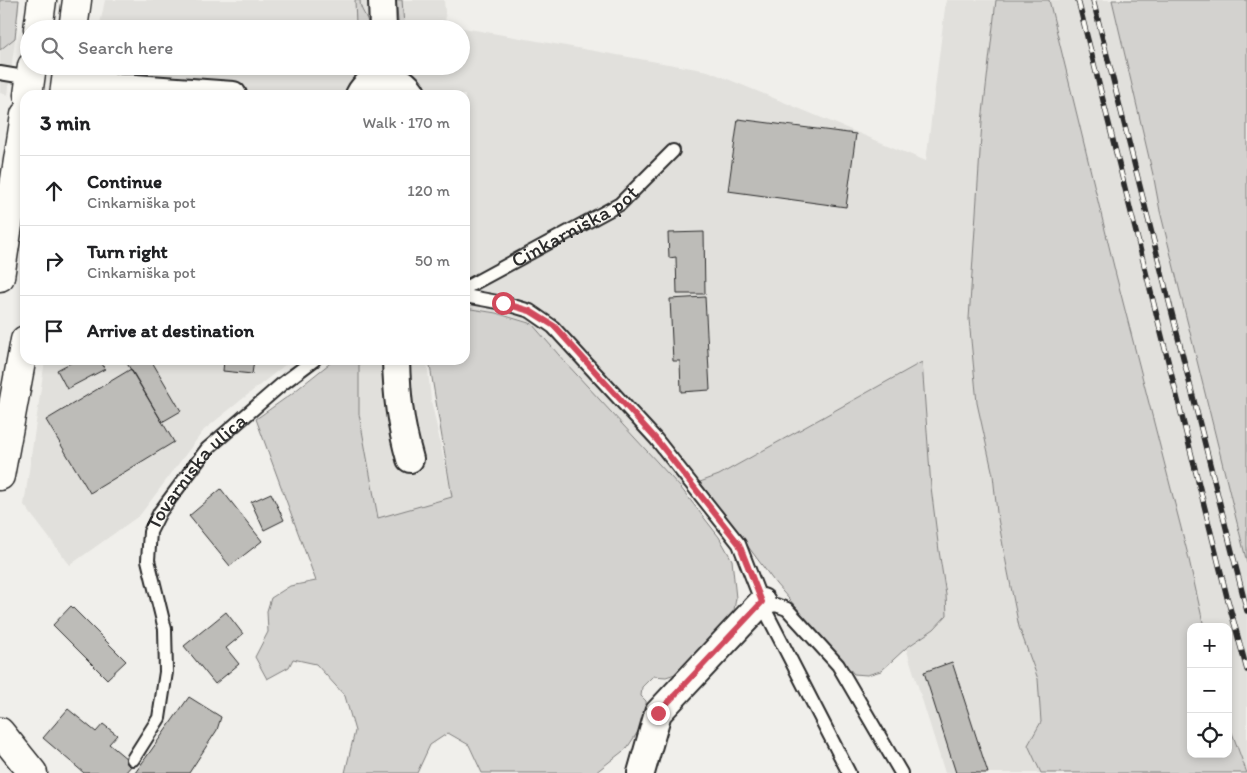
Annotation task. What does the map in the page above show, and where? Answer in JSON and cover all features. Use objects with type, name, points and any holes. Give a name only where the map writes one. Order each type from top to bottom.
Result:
[{"type":"main road","points":[[39,20],[42,0]]},
{"type":"main road","points":[[74,20],[77,0]]},
{"type":"main road","points":[[0,277],[20,148]]},
{"type":"main road","points":[[0,476],[20,365]]},
{"type":"main road","points":[[0,732],[33,773]]},
{"type":"main road","points":[[0,750],[23,773]]},
{"type":"street","points":[[382,0],[383,20]]},
{"type":"street","points":[[362,90],[366,85],[380,75]]},
{"type":"street","points":[[390,75],[404,83],[410,90]]},
{"type":"street","points":[[66,81],[173,90]]},
{"type":"street","points":[[396,365],[402,432],[410,459]]},
{"type":"street","points":[[641,773],[658,713],[763,605]]},
{"type":"lane","points":[[0,73],[30,80]]},
{"type":"lane","name":"Cinkarniška pot","points":[[470,285],[620,204],[672,151]]},
{"type":"lane","points":[[470,297],[503,303],[530,311],[554,326],[656,439],[739,544],[763,605],[849,773]]},
{"type":"lane","name":"Tovarniška ulica","points":[[132,759],[159,718],[166,672],[165,629],[148,560],[150,532],[160,512],[207,449],[282,384],[307,365]]},
{"type":"lane","points":[[763,605],[776,605],[787,609],[838,665],[901,773]]},
{"type":"shaded area","points":[[0,0],[20,0],[8,95],[0,93]]},
{"type":"shaded area","points":[[0,0],[19,0],[15,38],[0,50]]},
{"type":"shaded area","points":[[105,0],[444,0],[446,20],[101,20]]},
{"type":"shaded area","points":[[355,0],[360,0],[361,8],[367,20],[356,20]]},
{"type":"shaded area","points":[[396,0],[402,0],[404,20],[398,20]]},
{"type":"shaded area","points":[[946,0],[996,0],[982,122],[969,319],[977,403],[993,475],[997,513],[1006,562],[1019,627],[1038,679],[1041,722],[1028,745],[1041,773],[945,773],[906,648],[934,629],[946,595],[931,487],[922,362],[719,475],[681,488],[532,324],[503,314],[470,309],[470,90],[88,90],[91,75],[470,75],[470,29],[708,71],[926,161]]},
{"type":"shaded area","points":[[996,0],[1049,0],[1116,275],[1188,555],[1203,623],[1187,623],[1187,758],[1232,758],[1232,733],[1247,773],[1041,773],[1028,745],[1041,722],[1038,679],[1019,627],[1006,562],[997,513],[993,475],[977,403],[969,319],[982,122]]},
{"type":"shaded area","points":[[1049,0],[1112,0],[1160,211],[1247,563],[1247,771],[1232,732],[1232,623],[1203,623],[1188,555],[1116,275]]},
{"type":"shaded area","points":[[1112,0],[1247,0],[1247,563],[1160,211]]},
{"type":"shaded area","points":[[470,309],[496,313],[532,324],[681,488],[719,537],[732,560],[736,598],[732,622],[681,672],[666,677],[653,676],[642,687],[641,696],[646,701],[647,718],[627,748],[595,773],[482,773],[469,745],[448,733],[430,745],[417,773],[345,773],[355,731],[345,696],[316,664],[293,659],[289,667],[267,679],[255,657],[268,632],[267,611],[271,598],[290,586],[316,581],[256,419],[328,365],[359,365],[359,414],[378,518],[452,497],[430,365],[470,365]]},
{"type":"shaded area","points":[[922,362],[931,487],[947,615],[934,629],[906,648],[881,671],[867,675],[854,674],[776,584],[700,482],[719,475]]},
{"type":"shaded area","points":[[44,365],[285,365],[204,430],[140,515],[70,565],[24,505]]},
{"type":"shaded area","points":[[359,365],[428,365],[431,400],[452,497],[378,518],[359,414]]},
{"type":"building","points":[[738,119],[856,134],[846,207],[728,191]]},
{"type":"building","points":[[704,232],[705,294],[677,294],[676,257],[669,258],[668,233]]},
{"type":"building","points":[[705,297],[710,390],[681,392],[680,361],[673,361],[670,299]]},
{"type":"building","points":[[66,365],[103,365],[105,369],[67,389],[57,370]]},
{"type":"building","points":[[128,365],[154,365],[181,411],[162,422]]},
{"type":"building","points":[[224,365],[253,365],[252,374],[223,371]]},
{"type":"building","points":[[131,369],[174,442],[90,493],[46,420]]},
{"type":"building","points":[[221,489],[262,541],[230,566],[189,516]]},
{"type":"building","points":[[271,493],[284,520],[264,530],[251,502]]},
{"type":"building","points":[[71,606],[126,661],[107,679],[53,625]]},
{"type":"building","points":[[226,612],[243,634],[226,648],[239,664],[215,684],[184,646]]},
{"type":"building","points":[[952,662],[988,773],[956,773],[924,672]]},
{"type":"building","points":[[189,697],[221,717],[217,730],[189,773],[135,773]]},
{"type":"building","points":[[68,709],[96,732],[103,724],[117,735],[109,744],[133,764],[125,773],[84,773],[43,738]]},
{"type":"railway","points":[[1078,0],[1227,597],[1247,670]]},
{"type":"railway","points":[[1093,0],[1247,611]]},
{"type":"route","points":[[503,303],[530,311],[554,326],[656,439],[739,544],[762,602],[658,713]]}]
